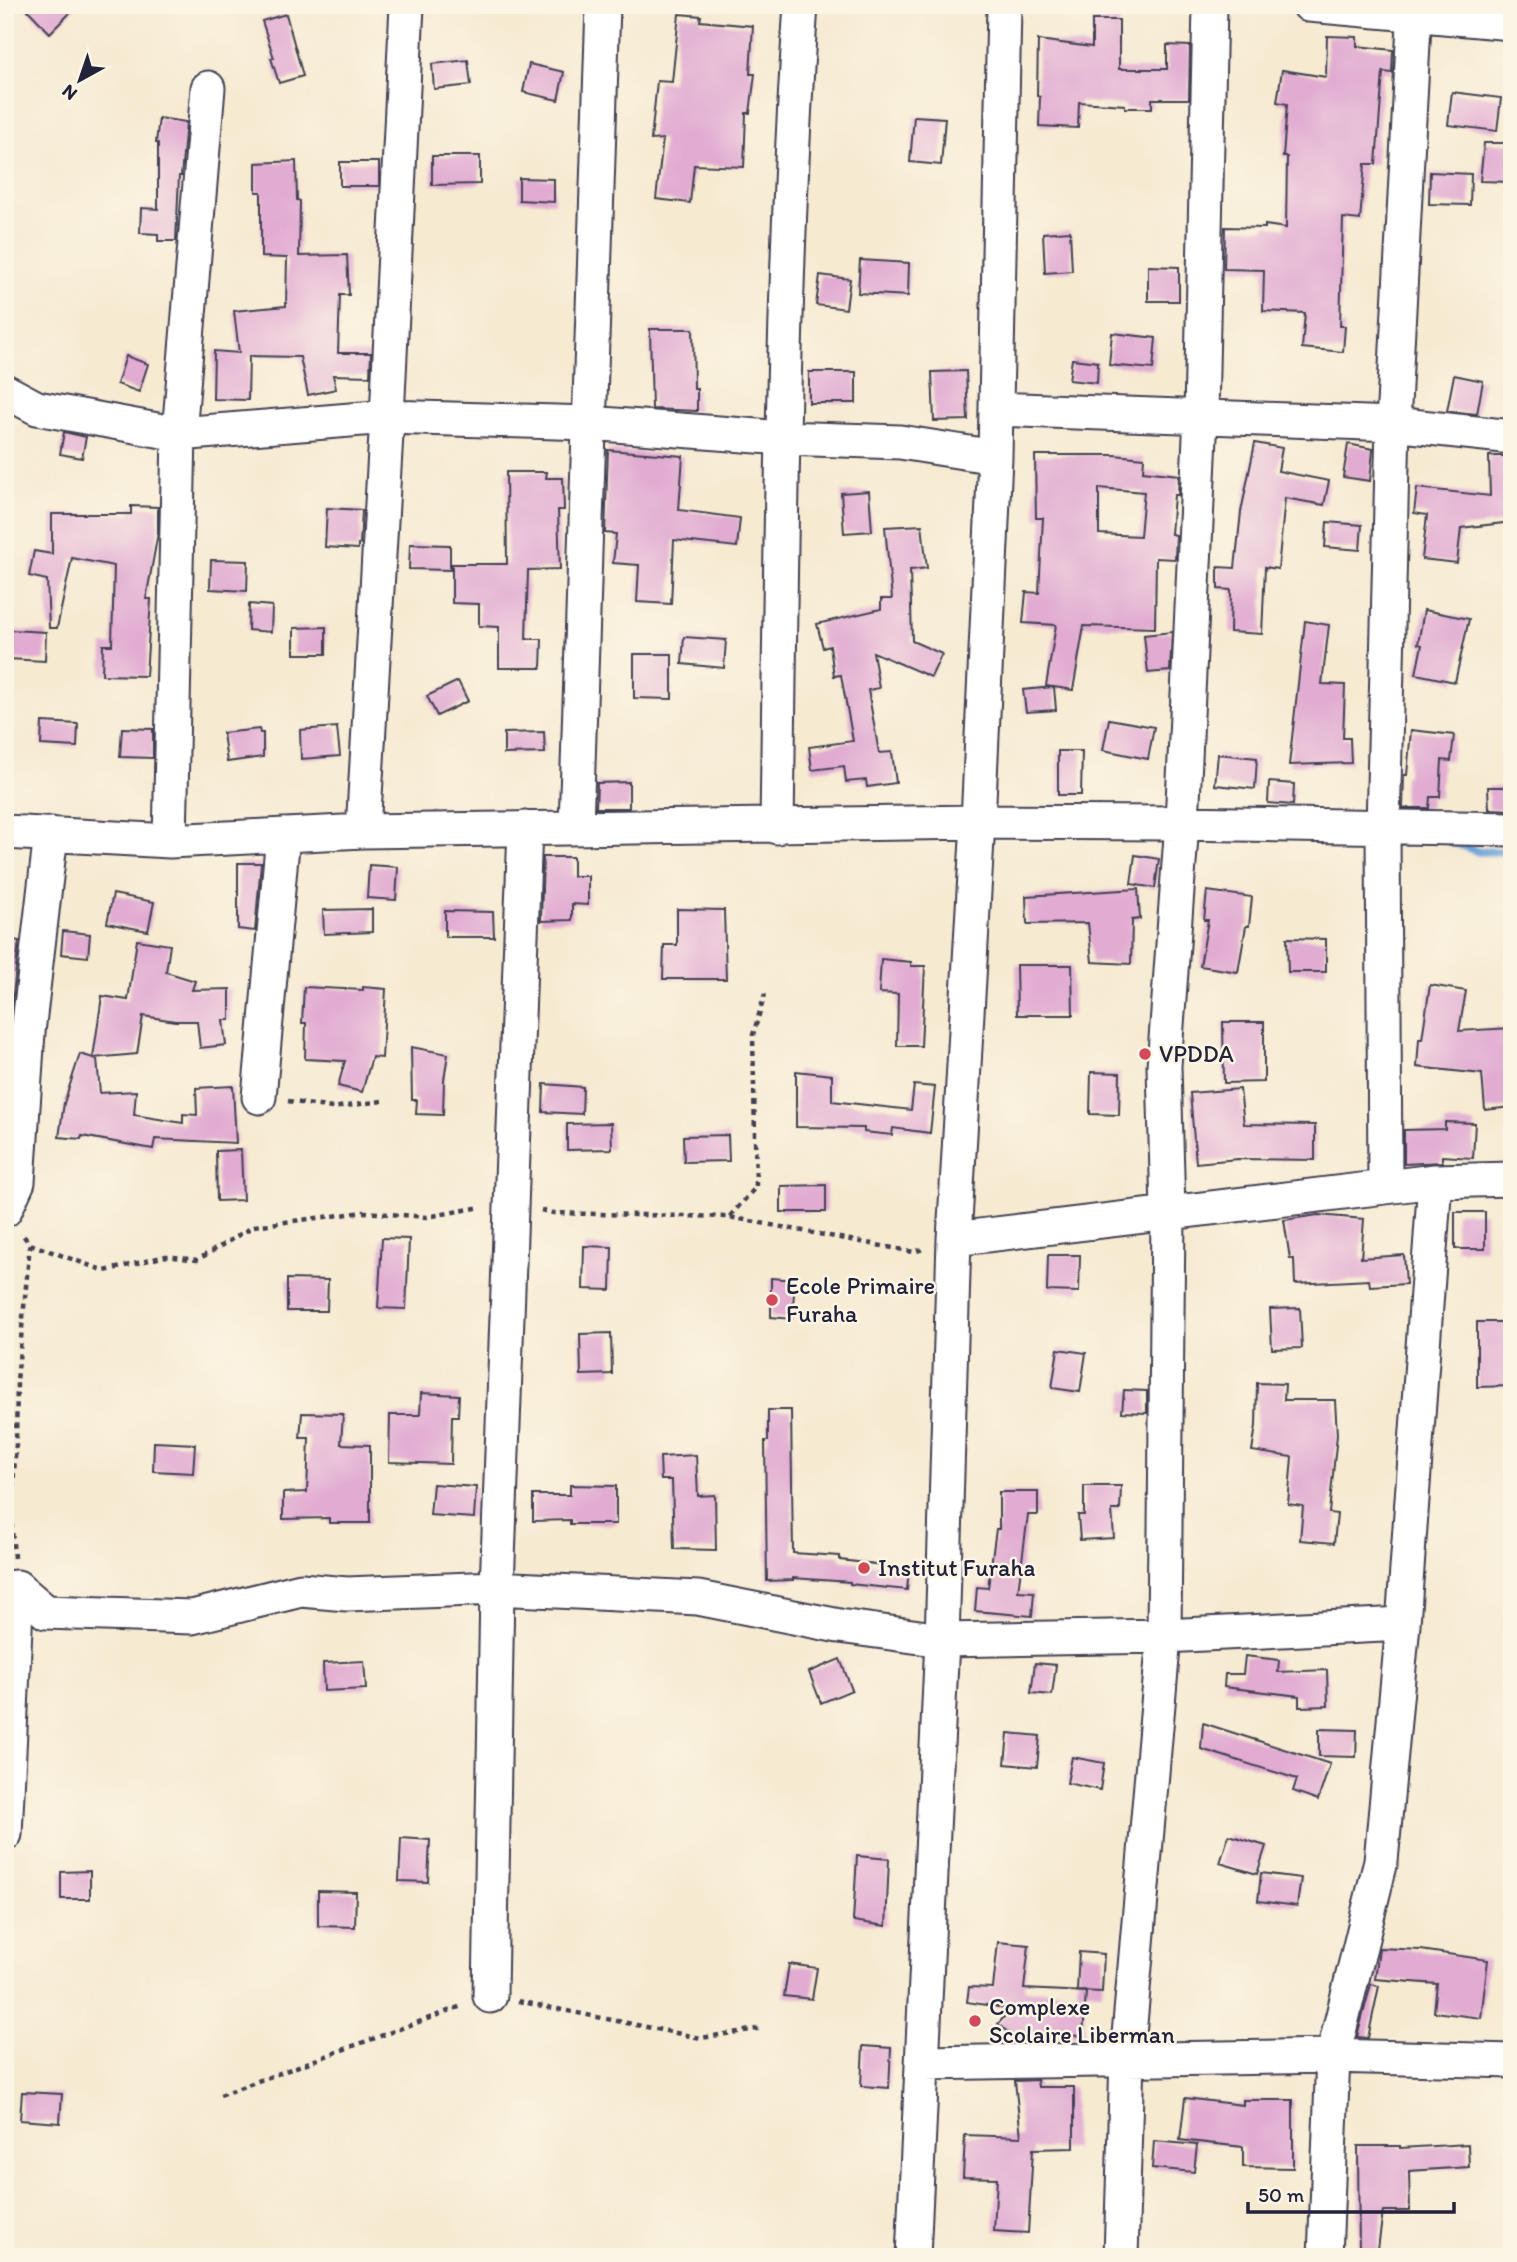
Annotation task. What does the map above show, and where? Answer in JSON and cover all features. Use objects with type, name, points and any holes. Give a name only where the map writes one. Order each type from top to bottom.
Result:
[{"type":"street","points":[[363,831],[407,5]]},
{"type":"street","points":[[576,826],[603,5]]},
{"type":"street","points":[[777,827],[790,154],[801,5]]},
{"type":"street","points":[[913,2257],[942,1640],[954,1239],[978,822],[997,409],[1004,5]]},
{"type":"street","points":[[1121,2257],[1127,2058],[1164,1636],[1168,1212],[1164,1066],[1182,823],[1200,415],[1210,5]]},
{"type":"street","points":[[1309,5],[1415,11],[1512,23]]},
{"type":"street","points":[[1385,1187],[1382,828],[1392,424],[1415,11]]},
{"type":"street","points":[[170,841],[179,435],[208,88]]},
{"type":"street","points":[[5,391],[37,408],[179,435],[387,417],[589,423],[783,438],[900,442],[995,457]]},
{"type":"street","points":[[997,409],[1392,424],[1512,437]]},
{"type":"street","points":[[5,832],[170,841],[363,831],[978,822],[1512,829]]},
{"type":"street","points":[[491,1996],[497,1588],[525,828]]},
{"type":"street","points":[[13,1222],[28,1032],[51,834]]},
{"type":"street","points":[[259,1097],[283,835]]},
{"type":"street","points":[[954,1239],[1435,1181],[1512,1179]]},
{"type":"street","points":[[1325,2257],[1333,2056],[1381,1861],[1403,1624],[1435,1181]]},
{"type":"street","points":[[11,1587],[46,1612],[192,1617],[300,1590],[347,1594],[497,1588],[698,1598],[839,1626],[942,1640],[1164,1636],[1403,1624]]},
{"type":"street","points":[[5,1834],[11,1587]]},
{"type":"street","points":[[923,2063],[1333,2056],[1512,2061]]},
{"type":"path","points":[[729,1217],[756,1187],[753,1035],[765,994]]},
{"type":"path","points":[[259,1097],[332,1108],[382,1101]]},
{"type":"path","points":[[11,1587],[10,1515],[16,1444],[17,1381],[30,1244],[13,1222]]},
{"type":"path","points":[[220,2095],[491,1996],[701,2038],[763,2028]]},
{"type":"building","points":[[23,5],[78,5],[50,33]]},
{"type":"building","points":[[286,14],[303,76],[279,83],[262,21]]},
{"type":"building","points":[[679,14],[701,16],[700,21],[753,26],[750,74],[755,74],[750,113],[746,113],[744,167],[694,165],[690,203],[656,199],[663,139],[651,140],[657,81],[672,82]]},
{"type":"building","points":[[1092,20],[1119,20],[1119,69],[1167,69],[1167,45],[1190,46],[1189,99],[1152,99],[1152,108],[1125,108],[1125,105],[1079,102],[1078,128],[1039,126],[1038,40],[1092,47]]},
{"type":"building","points":[[1327,36],[1357,37],[1357,46],[1393,50],[1392,73],[1383,72],[1376,164],[1365,164],[1360,220],[1343,218],[1340,326],[1345,326],[1343,352],[1302,348],[1305,313],[1263,311],[1264,270],[1224,269],[1225,227],[1265,228],[1265,225],[1286,228],[1287,157],[1283,157],[1287,104],[1277,102],[1282,70],[1326,77]]},
{"type":"building","points":[[468,60],[471,85],[434,89],[432,64]]},
{"type":"building","points":[[529,64],[564,72],[558,100],[523,92]]},
{"type":"building","points":[[1452,92],[1501,98],[1497,131],[1448,125]]},
{"type":"building","points":[[914,116],[945,118],[941,165],[910,162]]},
{"type":"building","points":[[159,118],[186,122],[179,176],[176,241],[158,241],[158,234],[140,233],[141,208],[158,209],[156,143]]},
{"type":"building","points":[[1484,143],[1512,143],[1512,182],[1480,181]]},
{"type":"building","points":[[432,156],[480,156],[480,184],[432,185]]},
{"type":"building","points":[[296,161],[297,200],[300,201],[299,256],[347,255],[349,295],[340,295],[338,353],[371,353],[370,376],[333,375],[336,389],[308,395],[300,357],[249,356],[248,400],[213,399],[214,351],[239,353],[234,311],[286,306],[287,258],[261,257],[261,192],[256,192],[256,163]]},
{"type":"building","points":[[340,162],[379,162],[379,186],[340,186]]},
{"type":"building","points":[[1430,172],[1471,174],[1470,205],[1429,204]]},
{"type":"building","points":[[519,178],[554,179],[554,202],[519,200]]},
{"type":"building","points":[[1070,231],[1072,271],[1045,273],[1043,233]]},
{"type":"building","points":[[860,260],[909,263],[908,296],[858,293]]},
{"type":"building","points":[[1148,266],[1179,267],[1179,301],[1148,301]]},
{"type":"building","points":[[820,275],[850,279],[846,309],[816,305]]},
{"type":"building","points":[[650,329],[693,329],[697,411],[652,409]]},
{"type":"building","points":[[1112,333],[1156,338],[1153,369],[1109,365]]},
{"type":"building","points":[[126,356],[148,364],[139,392],[117,384]]},
{"type":"building","points":[[1072,359],[1098,362],[1097,383],[1069,380]]},
{"type":"building","points":[[966,371],[968,420],[934,421],[932,372]]},
{"type":"building","points":[[809,372],[856,372],[856,403],[809,403]]},
{"type":"building","points":[[1454,375],[1483,381],[1477,414],[1447,411]]},
{"type":"building","points":[[64,432],[86,437],[82,458],[60,454]]},
{"type":"building","points":[[1255,443],[1282,448],[1278,471],[1329,481],[1324,505],[1285,498],[1278,569],[1265,567],[1262,634],[1230,632],[1231,590],[1218,589],[1218,567],[1235,568],[1241,512]]},
{"type":"building","points":[[1348,444],[1373,449],[1370,481],[1343,477]]},
{"type":"building","points":[[608,450],[683,456],[679,510],[740,518],[737,547],[674,540],[671,604],[637,602],[639,565],[613,563],[616,534],[605,533]]},
{"type":"building","points":[[1035,455],[1114,455],[1144,458],[1143,471],[1179,475],[1178,495],[1174,495],[1171,534],[1176,535],[1175,559],[1156,558],[1155,628],[1084,626],[1073,690],[1054,687],[1056,710],[1026,712],[1023,690],[1053,687],[1046,686],[1056,625],[1023,623],[1026,592],[1039,593],[1043,518],[1036,518]],"holes":[[[1099,488],[1144,492],[1140,536],[1099,534]]]},
{"type":"building","points":[[1489,456],[1512,456],[1512,522],[1461,528],[1457,563],[1422,559],[1427,515],[1414,513],[1417,488],[1490,496]]},
{"type":"building","points":[[506,472],[547,472],[546,478],[563,478],[564,510],[558,510],[560,569],[528,570],[526,639],[542,639],[541,668],[499,668],[499,627],[479,626],[479,604],[452,603],[452,564],[507,564]]},
{"type":"building","points":[[869,491],[872,531],[844,533],[841,493]]},
{"type":"building","points":[[131,506],[158,507],[158,533],[146,599],[151,599],[146,676],[102,675],[103,645],[112,645],[114,566],[72,558],[57,628],[49,628],[47,580],[29,576],[34,551],[52,554],[52,514],[131,514]]},
{"type":"building","points":[[327,508],[362,510],[358,549],[325,547]]},
{"type":"building","points":[[1327,522],[1362,525],[1360,550],[1325,547]]},
{"type":"building","points":[[922,525],[927,568],[910,570],[912,641],[942,654],[931,677],[873,652],[879,688],[868,690],[879,753],[892,752],[896,783],[867,787],[866,780],[846,782],[844,766],[812,770],[809,747],[853,741],[841,675],[834,676],[830,646],[823,648],[817,624],[881,609],[881,599],[892,599],[885,527]]},
{"type":"building","points":[[410,544],[450,545],[450,570],[409,569]]},
{"type":"building","points":[[211,560],[248,561],[247,591],[210,589]]},
{"type":"building","points":[[249,604],[272,606],[271,632],[248,630]]},
{"type":"building","points":[[1424,610],[1469,619],[1455,682],[1416,674],[1422,645],[1418,644]]},
{"type":"building","points":[[1305,621],[1329,625],[1322,684],[1345,685],[1343,738],[1350,738],[1351,763],[1289,765]]},
{"type":"building","points":[[326,627],[326,654],[294,654],[294,628]]},
{"type":"building","points":[[10,630],[46,632],[45,661],[8,659]]},
{"type":"building","points":[[1172,632],[1170,671],[1148,673],[1144,635]]},
{"type":"building","points":[[684,637],[726,640],[724,668],[682,664]]},
{"type":"building","points":[[634,654],[672,654],[672,699],[634,698]]},
{"type":"building","points":[[458,681],[468,701],[437,716],[427,696]]},
{"type":"building","points":[[1109,719],[1154,727],[1148,759],[1103,750]]},
{"type":"building","points":[[42,722],[78,724],[77,747],[41,745]]},
{"type":"building","points":[[337,727],[340,756],[301,759],[300,730]]},
{"type":"building","points":[[122,728],[153,729],[153,758],[120,757]]},
{"type":"building","points":[[259,729],[260,733],[263,733],[263,757],[227,762],[223,733]]},
{"type":"building","points":[[1411,730],[1454,735],[1451,761],[1442,760],[1440,797],[1430,797],[1429,808],[1403,808],[1404,775],[1407,775]]},
{"type":"building","points":[[544,732],[545,753],[504,754],[504,733]]},
{"type":"building","points":[[1058,751],[1082,751],[1081,795],[1058,795]]},
{"type":"building","points":[[1218,754],[1257,758],[1255,789],[1215,785]]},
{"type":"building","points":[[629,782],[629,808],[596,808],[597,783]]},
{"type":"building","points":[[1269,782],[1294,784],[1293,805],[1268,803]]},
{"type":"building","points":[[1488,787],[1512,787],[1512,810],[1489,809]]},
{"type":"building","points":[[1135,855],[1159,859],[1155,888],[1131,884]]},
{"type":"building","points":[[543,857],[573,857],[573,876],[588,876],[588,905],[572,904],[572,920],[541,921]]},
{"type":"building","points":[[238,863],[261,863],[255,931],[238,929]]},
{"type":"building","points":[[369,865],[398,867],[396,900],[367,898]]},
{"type":"building","points":[[1138,889],[1140,919],[1132,920],[1131,964],[1092,962],[1088,923],[1027,924],[1026,896]]},
{"type":"building","points":[[1207,891],[1252,897],[1249,926],[1246,926],[1238,972],[1200,966],[1208,920],[1204,920]]},
{"type":"building","points":[[113,894],[154,902],[148,931],[107,923]]},
{"type":"building","points":[[372,909],[372,932],[324,934],[323,910]]},
{"type":"building","points":[[677,909],[724,910],[726,979],[663,979],[664,945],[677,945]]},
{"type":"building","points":[[445,911],[493,912],[494,937],[445,937]]},
{"type":"building","points":[[63,931],[90,934],[88,957],[61,954]]},
{"type":"building","points":[[5,938],[19,941],[11,1012],[5,1012]]},
{"type":"building","points":[[1287,938],[1326,939],[1326,972],[1288,972]]},
{"type":"building","points":[[137,940],[170,945],[166,972],[195,981],[192,990],[230,989],[230,1020],[223,1020],[226,1045],[200,1048],[197,1021],[143,1016],[137,1054],[93,1058],[102,996],[128,1000]]},
{"type":"building","points":[[881,959],[911,962],[911,966],[925,966],[921,1046],[897,1046],[898,994],[879,993]]},
{"type":"building","points":[[1016,965],[1072,965],[1073,1015],[1017,1015]]},
{"type":"building","points":[[1430,985],[1466,991],[1459,1031],[1512,1028],[1512,1107],[1485,1110],[1482,1074],[1417,1067],[1419,1039],[1422,1039]]},
{"type":"building","points":[[304,987],[386,989],[382,1058],[372,1057],[362,1092],[338,1086],[345,1061],[305,1059],[306,1023],[302,1023]]},
{"type":"building","points":[[1223,1022],[1264,1022],[1264,1082],[1224,1083]]},
{"type":"building","points":[[411,1047],[448,1054],[443,1115],[416,1114],[417,1100],[412,1100]]},
{"type":"building","points":[[80,1054],[97,1059],[100,1093],[136,1091],[134,1115],[183,1123],[183,1114],[197,1115],[196,1088],[233,1086],[236,1143],[155,1139],[153,1149],[82,1136],[81,1139],[59,1137],[64,1103]]},
{"type":"building","points":[[796,1071],[832,1075],[832,1101],[911,1110],[914,1085],[935,1087],[930,1133],[893,1128],[892,1135],[864,1132],[864,1128],[796,1127]]},
{"type":"building","points":[[1091,1072],[1120,1073],[1119,1115],[1090,1114]]},
{"type":"building","points":[[544,1084],[583,1087],[582,1114],[543,1112]]},
{"type":"building","points":[[1240,1089],[1244,1124],[1315,1125],[1315,1160],[1238,1159],[1196,1163],[1190,1093]]},
{"type":"building","points":[[1445,1122],[1475,1123],[1473,1158],[1442,1156],[1442,1162],[1404,1164],[1404,1130],[1445,1129]]},
{"type":"building","points":[[611,1123],[612,1149],[567,1150],[567,1124]]},
{"type":"building","points":[[728,1135],[729,1161],[684,1162],[683,1136]]},
{"type":"building","points":[[241,1150],[243,1200],[217,1201],[216,1151]]},
{"type":"building","points":[[826,1185],[826,1212],[781,1212],[781,1186]]},
{"type":"building","points":[[1455,1212],[1485,1212],[1485,1249],[1455,1249]]},
{"type":"building","points":[[1318,1215],[1364,1219],[1361,1258],[1404,1255],[1406,1284],[1370,1286],[1369,1280],[1295,1284],[1294,1259],[1290,1259],[1284,1220]]},
{"type":"building","points":[[382,1238],[409,1239],[406,1309],[378,1308]]},
{"type":"building","points":[[584,1246],[612,1247],[611,1290],[583,1289]]},
{"type":"building","points":[[1048,1255],[1080,1255],[1079,1292],[1047,1291]]},
{"type":"building","points":[[771,1278],[795,1280],[792,1319],[771,1317]]},
{"type":"building","points":[[287,1279],[328,1280],[327,1311],[287,1311]]},
{"type":"building","points":[[1300,1308],[1302,1348],[1272,1349],[1270,1309]]},
{"type":"building","points":[[1477,1322],[1512,1322],[1512,1357],[1509,1357],[1511,1386],[1477,1387]]},
{"type":"building","points":[[611,1333],[612,1374],[581,1375],[580,1334]]},
{"type":"building","points":[[1058,1349],[1086,1353],[1080,1392],[1052,1388]]},
{"type":"building","points":[[1257,1383],[1285,1384],[1284,1400],[1335,1400],[1337,1435],[1329,1513],[1337,1514],[1334,1543],[1300,1540],[1303,1506],[1288,1504],[1292,1457],[1252,1451],[1256,1426]]},
{"type":"building","points":[[1124,1390],[1147,1391],[1147,1413],[1122,1412]]},
{"type":"building","points":[[421,1393],[459,1395],[458,1416],[452,1416],[451,1464],[389,1462],[390,1415],[420,1415]]},
{"type":"building","points":[[768,1410],[791,1410],[793,1553],[840,1556],[840,1560],[909,1568],[907,1590],[793,1578],[767,1581],[765,1441],[768,1441]]},
{"type":"building","points":[[302,1413],[343,1414],[341,1444],[370,1445],[370,1523],[329,1523],[329,1518],[283,1519],[283,1493],[307,1492],[309,1438],[300,1438]]},
{"type":"building","points":[[154,1442],[195,1444],[193,1473],[153,1471]]},
{"type":"building","points":[[696,1455],[698,1496],[715,1495],[716,1550],[674,1549],[672,1480],[661,1480],[660,1457]]},
{"type":"building","points":[[433,1484],[476,1487],[474,1518],[430,1515]]},
{"type":"building","points":[[570,1485],[616,1486],[616,1524],[570,1524],[570,1520],[533,1521],[533,1495],[570,1495]]},
{"type":"building","points":[[1084,1486],[1121,1486],[1120,1510],[1112,1510],[1114,1538],[1080,1540],[1078,1515],[1084,1515]]},
{"type":"building","points":[[999,1492],[1038,1492],[1038,1515],[1028,1515],[1018,1591],[1034,1592],[1032,1616],[975,1611],[977,1587],[988,1588],[996,1529],[999,1529]]},
{"type":"building","points":[[1245,1656],[1279,1660],[1278,1672],[1327,1670],[1328,1706],[1299,1707],[1299,1696],[1224,1687],[1225,1674],[1243,1674]]},
{"type":"building","points":[[840,1659],[852,1690],[821,1703],[809,1672]]},
{"type":"building","points":[[364,1661],[366,1689],[324,1691],[323,1663]]},
{"type":"building","points":[[1035,1663],[1056,1665],[1052,1695],[1031,1693]]},
{"type":"building","points":[[1203,1723],[1330,1764],[1318,1800],[1293,1791],[1297,1779],[1201,1749]]},
{"type":"building","points":[[1319,1729],[1357,1730],[1356,1757],[1319,1756]]},
{"type":"building","points":[[1008,1733],[1040,1736],[1037,1767],[1005,1764]]},
{"type":"building","points":[[1072,1757],[1104,1763],[1100,1790],[1067,1783]]},
{"type":"building","points":[[1229,1835],[1266,1846],[1257,1874],[1220,1863]]},
{"type":"building","points":[[401,1838],[430,1840],[428,1882],[399,1881]]},
{"type":"building","points":[[857,1856],[889,1859],[886,1926],[853,1921]]},
{"type":"building","points":[[90,1871],[90,1899],[61,1899],[61,1872]]},
{"type":"building","points":[[1261,1873],[1301,1878],[1297,1906],[1258,1901]]},
{"type":"building","points":[[318,1891],[356,1892],[355,1927],[318,1926]]},
{"type":"building","points":[[998,1942],[1029,1945],[1024,1989],[1086,1992],[1083,2036],[1033,2034],[1033,2042],[1020,2042],[998,2024],[1011,2009],[967,2002],[969,1987],[993,1988]]},
{"type":"building","points":[[1379,1948],[1421,1950],[1488,1960],[1481,2018],[1434,2012],[1437,1984],[1375,1979]]},
{"type":"building","points":[[1079,1952],[1104,1954],[1102,1992],[1077,1991]]},
{"type":"building","points":[[789,1964],[817,1968],[812,1999],[784,1996]]},
{"type":"building","points":[[1371,1984],[1379,1986],[1368,2038],[1357,2037]]},
{"type":"building","points":[[863,2046],[891,2048],[889,2088],[861,2086]]},
{"type":"building","points":[[1037,2080],[1038,2087],[1074,2087],[1074,2148],[1033,2149],[1028,2233],[994,2231],[997,2178],[963,2177],[965,2135],[1021,2137],[1015,2081]]},
{"type":"building","points":[[22,2092],[62,2094],[60,2123],[20,2120]]},
{"type":"building","points":[[1185,2098],[1243,2105],[1243,2100],[1293,2100],[1293,2168],[1243,2167],[1243,2147],[1180,2140]]},
{"type":"building","points":[[1154,2141],[1197,2145],[1194,2172],[1152,2168]]},
{"type":"building","points":[[1468,2144],[1469,2167],[1409,2171],[1410,2211],[1383,2211],[1377,2257],[1359,2257],[1358,2146],[1400,2148]]},
{"type":"waterway","points":[[1449,841],[1479,852],[1512,851]]},
{"type":"place","name":"VPDDA","points":[[1145,1054]]},
{"type":"place","name":"Ecole Primaire Furaha","points":[[772,1300]]},
{"type":"place","name":"Institut Furaha","points":[[864,1568]]},
{"type":"place","name":"Complexe Scolaire Liberman","points":[[975,2021]]}]
